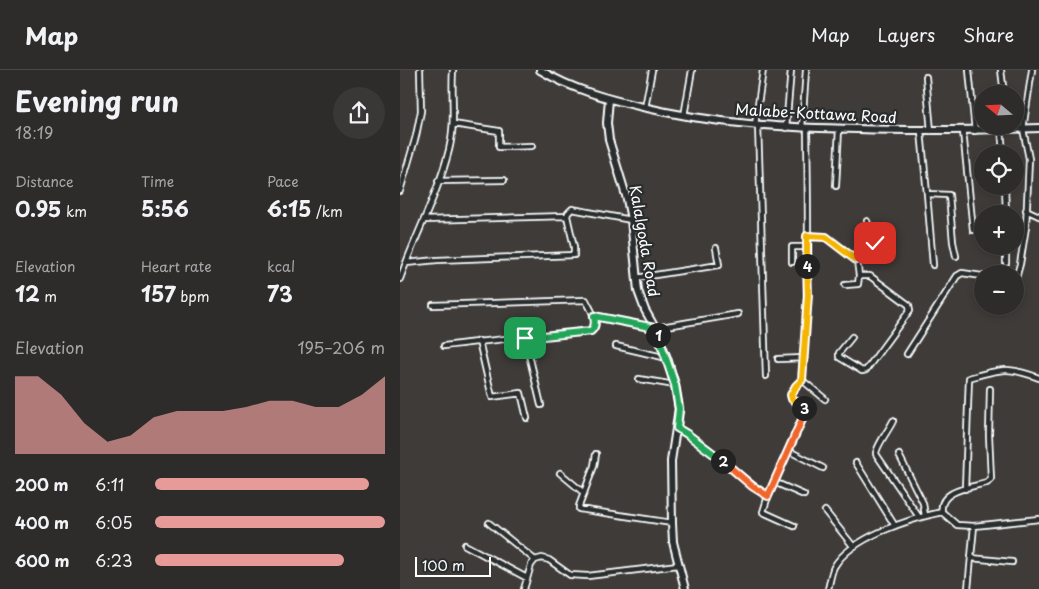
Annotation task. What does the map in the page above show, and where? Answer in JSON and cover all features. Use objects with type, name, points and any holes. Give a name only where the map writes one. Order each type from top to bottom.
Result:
[{"type":"main road","name":"Malabe-Kottawa Road","points":[[540,70],[559,82],[609,99],[684,116],[786,128],[974,131]]},
{"type":"main road","name":"Kalalgoda Road","points":[[609,99],[607,122],[609,140],[631,220],[635,278],[644,310],[655,328],[667,358],[675,385],[679,409],[671,461],[672,523],[673,542],[685,589]]},
{"type":"main road","name":"Malabe-Kottawa Road","points":[[1024,129],[1039,128]]},
{"type":"street","points":[[400,191],[416,136],[421,111],[420,70]]},
{"type":"street","points":[[400,278],[424,220],[449,150],[454,124],[453,70]]},
{"type":"street","points":[[645,108],[652,70]]},
{"type":"street","points":[[684,116],[692,70]]},
{"type":"street","points":[[763,70],[756,125],[766,376]]},
{"type":"street","points":[[786,128],[791,70]]},
{"type":"street","points":[[794,526],[763,512],[768,496],[805,413],[804,407],[792,399],[791,395],[802,380],[808,295],[808,219],[804,128],[806,70]]},
{"type":"street","points":[[968,70],[974,122]]},
{"type":"street","points":[[1001,70],[1003,85]]},
{"type":"street","points":[[1024,122],[1032,70]]},
{"type":"street","points":[[926,77],[931,131]]},
{"type":"street","points":[[454,124],[499,131],[499,148],[532,146]]},
{"type":"street","points":[[836,186],[840,129]]},
{"type":"street","points":[[921,131],[933,264]]},
{"type":"street","points":[[963,131],[973,230]]},
{"type":"street","points":[[1019,265],[1024,246],[1028,159],[1024,135]]},
{"type":"street","points":[[438,181],[504,180]]},
{"type":"street","points":[[927,194],[948,196],[956,256]]},
{"type":"street","points":[[406,263],[437,260],[574,256],[574,247],[567,216],[568,212],[572,209],[631,220]]},
{"type":"street","points":[[1026,210],[1039,216]]},
{"type":"street","points":[[424,220],[567,216]]},
{"type":"street","points":[[856,260],[860,257],[861,250],[873,246],[875,243],[867,222]]},
{"type":"street","points":[[807,236],[826,237],[856,260],[858,284],[845,286]]},
{"type":"street","points":[[792,262],[792,247],[807,247]]},
{"type":"street","points":[[635,278],[719,264],[716,248]]},
{"type":"street","points":[[1006,255],[1006,263]]},
{"type":"street","points":[[906,354],[954,279],[962,273],[974,275]]},
{"type":"street","points":[[852,337],[839,353],[839,357],[862,371],[866,370],[910,310],[909,305],[870,276],[858,276]]},
{"type":"street","points":[[433,305],[586,300],[594,316],[595,324],[591,331],[444,346]]},
{"type":"street","points":[[594,316],[655,328],[738,314]]},
{"type":"street","points":[[525,338],[541,405]]},
{"type":"street","points":[[479,341],[492,397],[521,393],[527,418]]},
{"type":"street","points":[[616,346],[667,358]]},
{"type":"street","points":[[778,359],[804,358]]},
{"type":"street","points":[[965,490],[969,378],[1002,369],[1019,370],[1039,378]]},
{"type":"street","points":[[639,379],[675,385]]},
{"type":"street","points":[[802,380],[825,399]]},
{"type":"street","points":[[990,389],[989,435],[991,479],[987,483],[950,494],[944,500],[941,507],[942,512],[957,525],[974,526],[1039,519]]},
{"type":"street","points":[[893,421],[875,450],[876,454],[922,516]]},
{"type":"street","points":[[677,428],[724,462],[752,486],[768,496]]},
{"type":"street","points":[[789,451],[824,468]]},
{"type":"street","points":[[596,454],[594,466],[579,509],[672,523]]},
{"type":"street","points":[[900,455],[923,503],[922,516]]},
{"type":"street","points":[[856,464],[895,526]]},
{"type":"street","points":[[560,473],[584,493]]},
{"type":"street","points":[[774,482],[804,495]]},
{"type":"street","points":[[825,512],[853,546]]},
{"type":"street","points":[[828,589],[833,567],[848,549],[895,526],[922,516],[942,512]]},
{"type":"street","points":[[489,523],[535,560]]},
{"type":"street","points":[[968,589],[974,526]]},
{"type":"street","points":[[466,545],[527,578]]},
{"type":"street","points":[[524,589],[531,565],[535,560],[542,558],[549,560],[570,575],[588,576],[678,565]]},
{"type":"street","points":[[971,558],[1012,562]]},
{"type":"route","points":[[525,338],[591,331],[595,324],[594,316],[655,328],[675,385],[679,409],[677,428],[724,462],[752,486],[768,496],[805,413],[804,407],[792,399],[791,395],[802,380],[808,295],[807,236],[826,237],[856,260],[860,257],[861,250],[873,246],[875,243]]}]
